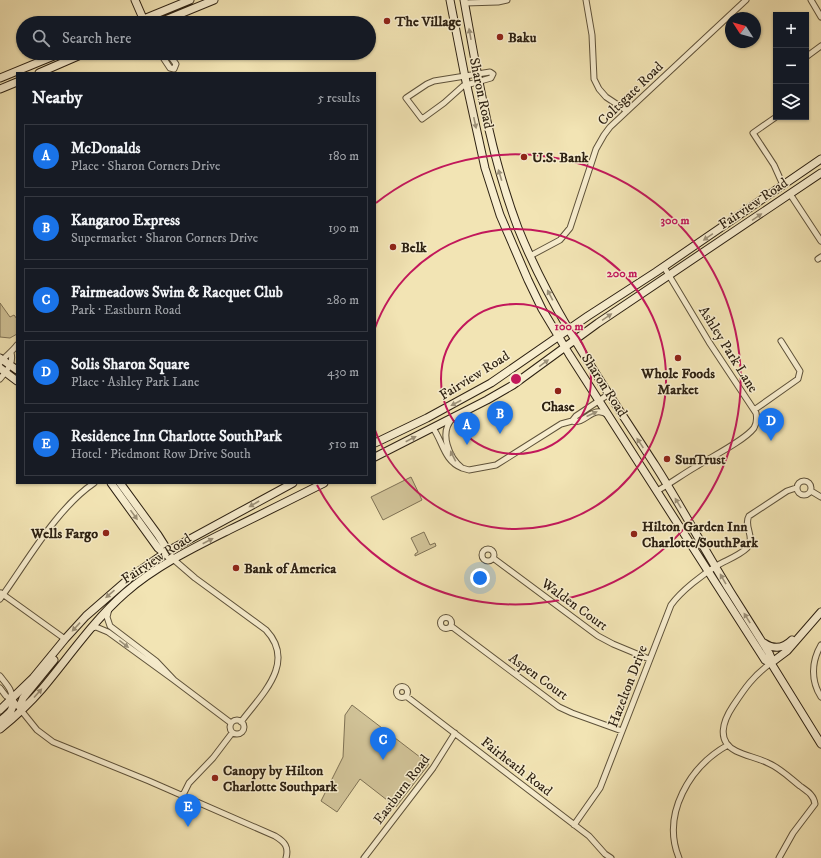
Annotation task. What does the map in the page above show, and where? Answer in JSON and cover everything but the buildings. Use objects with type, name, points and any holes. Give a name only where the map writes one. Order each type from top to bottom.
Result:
[{"type":"main road","points":[[135,0],[142,16]]},
{"type":"main road","points":[[155,16],[190,0]]},
{"type":"main road","points":[[175,16],[214,0]]},
{"type":"main road","name":"Sharon Road","points":[[450,0],[485,168],[500,215],[539,303],[558,336],[708,572],[765,660],[772,664]]},
{"type":"main road","name":"Sharon Road","points":[[464,1],[487,123],[500,175],[530,256],[568,329],[667,485],[761,639],[771,656],[772,664],[818,735],[821,744]]},
{"type":"main road","points":[[0,78],[44,60]]},
{"type":"main road","points":[[41,72],[69,60]]},
{"type":"main road","points":[[0,89],[16,82]]},
{"type":"main road","name":"Fairview Road","points":[[376,442],[427,418],[485,387],[568,329],[664,267],[783,184],[821,160]]},
{"type":"main road","name":"Fairview Road","points":[[376,456],[507,388],[821,173]]},
{"type":"main road","points":[[1,360],[16,369]]},
{"type":"main road","points":[[3,370],[16,380]]},
{"type":"main road","points":[[376,447],[385,438]]},
{"type":"main road","points":[[112,484],[158,548],[166,552]]},
{"type":"main road","points":[[121,484],[166,552],[173,559]]},
{"type":"main road","name":"Fairview Road","points":[[0,710],[12,699],[93,610],[122,584],[166,552],[291,484]]},
{"type":"main road","name":"Fairview Road","points":[[0,729],[22,710],[43,688],[91,629],[132,587],[173,559],[322,484]]},
{"type":"main road","points":[[772,664],[787,651],[821,612]]},
{"type":"main road","points":[[761,639],[769,646],[780,648],[804,632]]},
{"type":"main road","points":[[22,710],[20,706],[23,698],[56,656],[65,639]]},
{"type":"main road","points":[[0,721],[12,709],[14,704],[12,699]]},
{"type":"street","points":[[464,1],[498,2],[507,0]]},
{"type":"street","points":[[586,0],[592,35],[594,79],[598,89],[606,97],[627,111]]},
{"type":"street","name":"Coltsgate Road","points":[[530,256],[560,240],[570,228],[596,148],[610,127],[746,0]]},
{"type":"street","points":[[811,0],[821,17]]},
{"type":"street","points":[[809,56],[821,46]]},
{"type":"street","points":[[165,60],[170,68],[174,69],[176,64],[173,60]]},
{"type":"street","points":[[466,81],[462,87],[444,103],[422,119],[406,98],[434,81],[466,81],[478,78]]},
{"type":"street","points":[[773,119],[753,133],[774,165],[783,184]]},
{"type":"street","points":[[790,194],[821,241]]},
{"type":"street","name":"Ashley Park Lane","points":[[657,492],[749,433],[756,426],[757,421],[754,410],[709,342],[664,267]]},
{"type":"street","points":[[754,410],[798,379],[800,371],[781,342]]},
{"type":"street","points":[[0,379],[3,370],[10,365],[12,353],[16,347]]},
{"type":"street","points":[[1,360],[8,354],[12,353]]},
{"type":"street","points":[[572,421],[576,416],[609,394]]},
{"type":"street","points":[[433,428],[450,460],[456,465],[469,470],[496,465],[559,426],[572,421],[580,421],[596,412],[604,412],[608,415]]},
{"type":"street","points":[[452,418],[448,426],[446,442],[456,462],[462,468]]},
{"type":"street","points":[[806,481],[811,485],[811,491],[804,496],[798,494],[796,488],[798,483],[806,481]]},
{"type":"street","points":[[65,639],[1,596],[57,519],[77,497],[93,484]]},
{"type":"street","name":"Hazelton Drive","points":[[574,825],[598,792],[671,605],[708,572],[746,549],[750,543],[751,536],[747,524],[747,519],[749,516],[787,491],[796,488]]},
{"type":"street","points":[[811,491],[821,497]]},
{"type":"street","name":"Walden Court","points":[[493,558],[598,636],[649,659]]},
{"type":"street","points":[[173,559],[195,578],[266,630],[276,647],[278,660],[273,678],[241,722]]},
{"type":"street","points":[[110,608],[107,617],[110,626],[156,661],[174,680]]},
{"type":"street","name":"Aspen Court","points":[[451,626],[559,707],[622,731]]},
{"type":"street","points":[[91,629],[96,627],[108,632],[231,723]]},
{"type":"street","points":[[821,645],[815,659],[814,674],[815,687],[821,698]]},
{"type":"street","points":[[772,664],[754,677],[726,718],[723,730],[724,737],[728,745],[738,752],[774,766],[811,794],[814,804],[779,858]]},
{"type":"street","points":[[0,676],[10,690],[12,699]]},
{"type":"street","points":[[0,688],[6,696],[12,699],[22,710],[37,730],[53,742],[183,795],[278,838],[285,843],[287,847],[286,858]]},
{"type":"street","name":"Fairheath Road","points":[[406,696],[589,836],[605,854],[611,858]]},
{"type":"street","points":[[231,723],[237,720],[244,726],[243,731],[237,734],[232,733]]},
{"type":"street","points":[[231,723],[230,730],[232,733]]},
{"type":"street","points":[[183,795],[187,786],[213,758],[232,733]]},
{"type":"street","name":"Eastburn Road","points":[[364,858],[432,768],[455,734]]},
{"type":"street","points":[[679,858],[676,850],[674,833],[677,806],[682,793],[703,763],[715,752],[728,745]]},
{"type":"shaded area","points":[[0,303],[10,317],[14,315],[16,318],[16,335],[10,338],[0,337]]},
{"type":"shaded area","points":[[411,477],[422,500],[383,520],[371,497]]},
{"type":"shaded area","points":[[424,532],[430,545],[435,543],[436,546],[415,556],[418,552],[411,538]]},
{"type":"shaded area","points":[[352,705],[429,764],[396,807],[360,779],[337,812],[321,801],[343,757],[345,715]]},
{"type":"place","name":"The Village","points":[[387,21]]},
{"type":"place","name":"Baku","points":[[500,37]]},
{"type":"place","name":"U.S. Bank","points":[[524,157]]},
{"type":"place","name":"Belk","points":[[393,247]]},
{"type":"place","name":"Whole Foods Market","points":[[678,358]]},
{"type":"place","name":"Chase","points":[[558,391]]},
{"type":"place","name":"Kangaroo Express","points":[[500,434]]},
{"type":"place","name":"Solis Sharon Square","points":[[771,441]]},
{"type":"place","name":"McDonalds","points":[[467,445]]},
{"type":"place","name":"SunTrust","points":[[667,459]]},
{"type":"place","name":"Wells Fargo","points":[[106,533]]},
{"type":"place","name":"Hilton Garden Inn Charlotte/SouthPark","points":[[634,534]]},
{"type":"place","name":"Bank of America","points":[[236,568]]},
{"type":"place","name":"Fairmeadows Swim & Racquet Club","points":[[383,760]]},
{"type":"place","name":"Canopy by Hilton Charlotte Southpark","points":[[215,778]]},
{"type":"place","name":"Residence Inn Charlotte SouthPark","points":[[188,827]]}]
